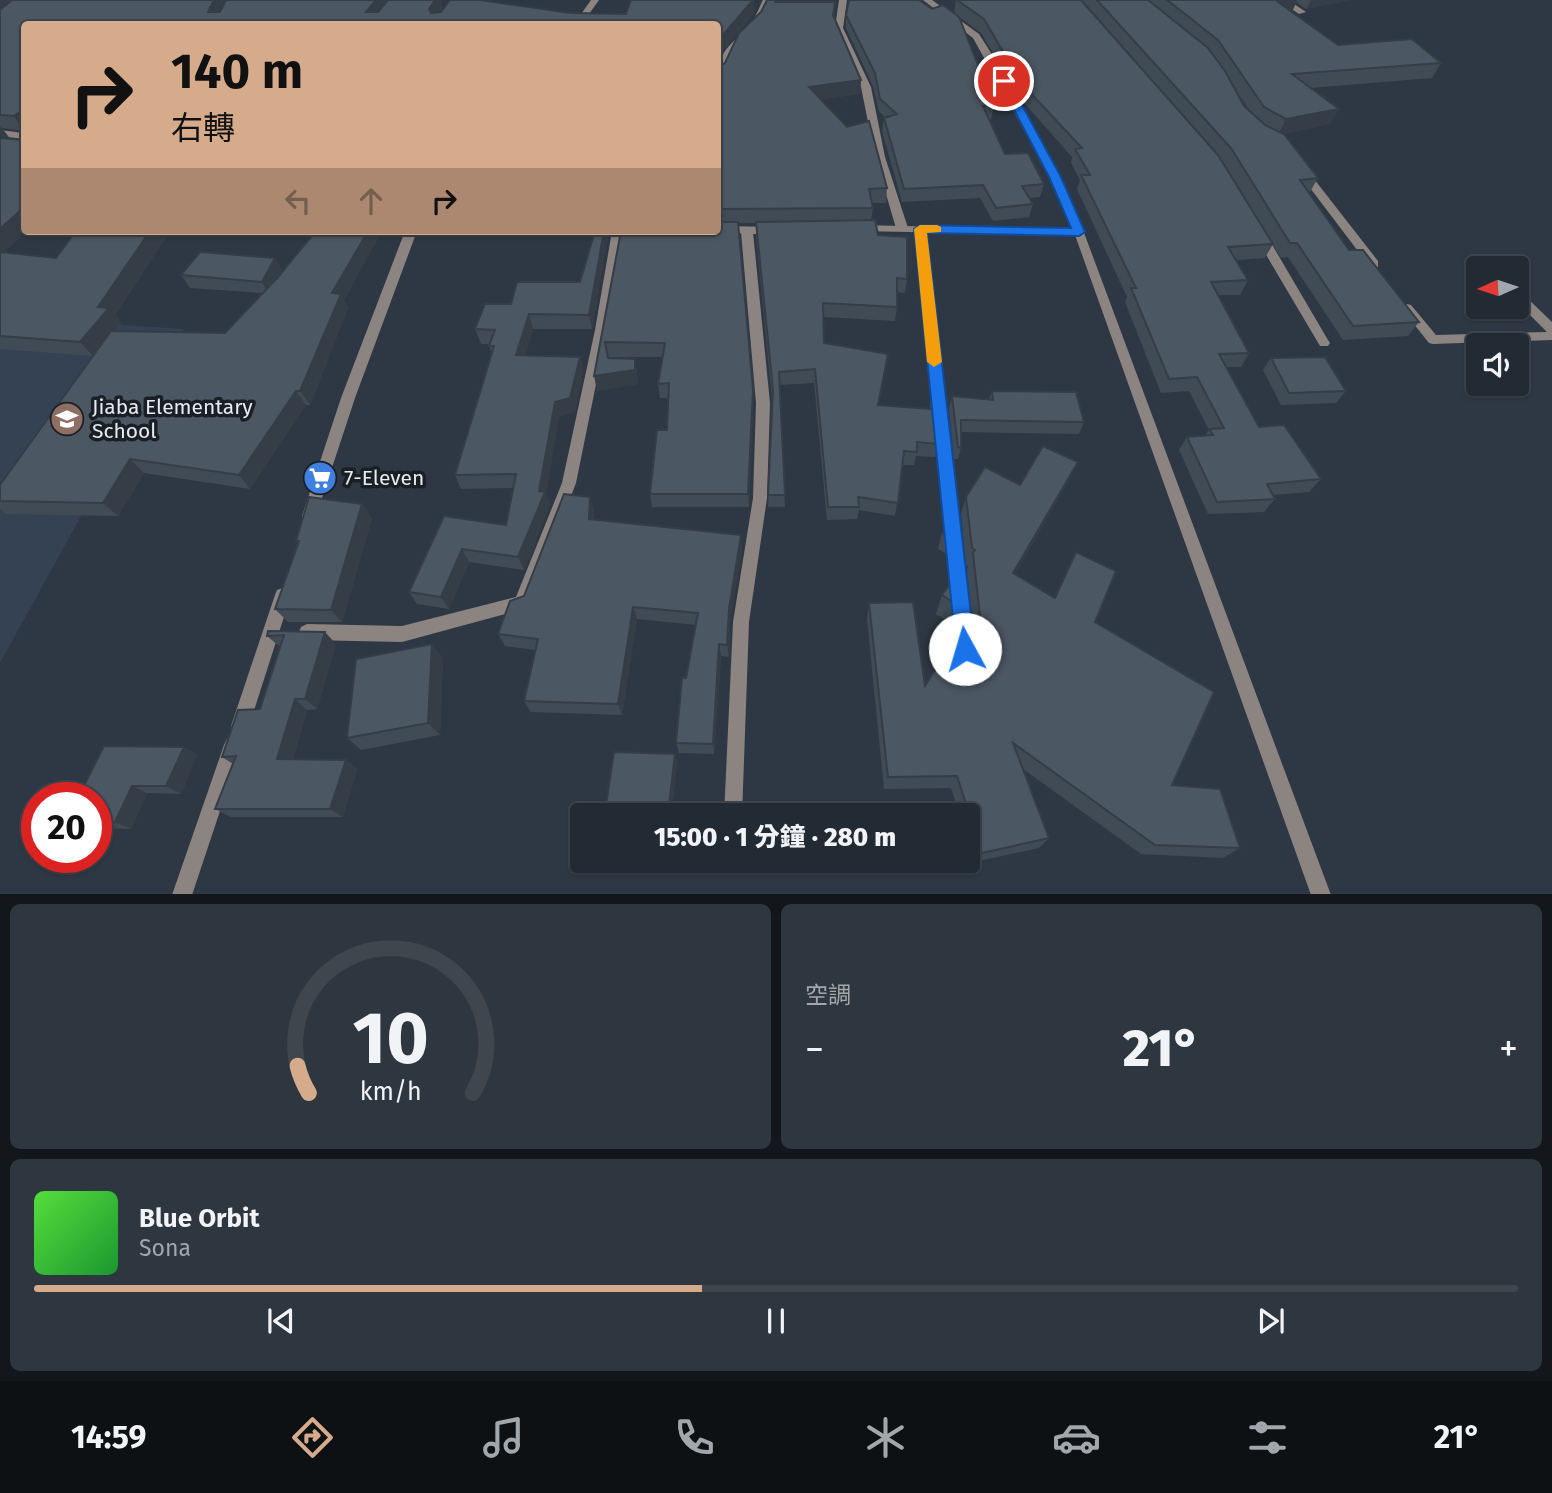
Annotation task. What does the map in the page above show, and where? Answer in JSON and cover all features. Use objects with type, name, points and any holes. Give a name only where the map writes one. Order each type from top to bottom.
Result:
[{"type":"street","points":[[580,21],[595,0]]},
{"type":"street","points":[[721,70],[733,44],[755,23],[767,0]]},
{"type":"street","points":[[843,0],[839,28],[866,87],[880,157],[902,228]]},
{"type":"street","points":[[927,0],[976,36],[1017,103],[1079,232],[1322,894]]},
{"type":"street","points":[[1282,0],[1302,12]]},
{"type":"street","points":[[0,133],[21,136]]},
{"type":"street","points":[[1299,166],[1384,277]]},
{"type":"street","points":[[850,229],[1079,232]]},
{"type":"street","points":[[920,229],[965,649]]},
{"type":"street","points":[[1256,229],[1324,343]]},
{"type":"street","points":[[721,230],[786,231]]},
{"type":"street","points":[[734,803],[741,622],[760,499],[763,403],[747,232]]},
{"type":"street","points":[[306,528],[348,398],[409,235]]},
{"type":"street","points":[[272,632],[402,634],[522,603],[569,483],[601,330],[617,235]]},
{"type":"street","points":[[1401,299],[1433,340],[1552,336]]},
{"type":"street","points":[[1530,308],[1552,329]]},
{"type":"street","points":[[183,894],[289,580]]},
{"type":"shaded area","name":"Jiaba Elementary School","points":[[0,317],[184,329],[0,663]]},
{"type":"building","points":[[12,0],[214,0],[208,12],[220,12],[226,0],[376,0],[366,12],[378,12],[388,0],[435,0],[429,9],[431,13],[441,12],[450,0],[480,0],[571,13],[626,14],[631,0],[753,0],[721,39],[721,21],[21,21],[21,111],[14,116],[0,115],[0,10]]},
{"type":"building","points":[[767,0],[835,2],[833,15],[861,80],[809,87],[847,127],[869,121],[887,188],[869,189],[873,208],[721,209],[721,65],[725,63],[739,33],[761,12]]},
{"type":"building","points":[[849,0],[919,0],[932,9],[943,5],[959,17],[994,106],[983,106],[1005,154],[1028,153],[1044,184],[1022,186],[1033,204],[996,208],[983,185],[904,189],[884,118],[897,114],[880,99],[875,73],[846,15]]},
{"type":"building","points":[[957,0],[1081,0],[1218,155],[1273,244],[1228,247],[1248,280],[1211,282],[1249,353],[1219,354],[1259,427],[1284,425],[1321,479],[1267,484],[1275,499],[1217,502],[1187,437],[1213,435],[1209,429],[1224,428],[1197,377],[1169,379],[1131,288],[1136,288],[1081,175],[1090,175],[1075,149],[1082,148],[1022,84],[984,19]]},
{"type":"building","points":[[1097,0],[1148,0],[1208,48],[1225,71],[1244,106],[1265,125],[1284,134],[1318,178],[1300,180],[1349,250],[1363,250],[1419,322],[1353,326],[1297,243],[1290,243],[1231,148]]},
{"type":"building","points":[[1167,0],[1287,0],[1278,2],[1338,45],[1412,39],[1441,63],[1292,74],[1339,109],[1286,119],[1264,107],[1218,40]]},
{"type":"building","points":[[0,138],[21,140],[21,210],[0,229]]},
{"type":"building","points":[[875,220],[878,235],[907,237],[907,279],[897,278],[897,307],[823,303],[824,343],[888,354],[878,405],[931,409],[932,393],[938,444],[917,442],[917,452],[904,451],[898,503],[858,497],[859,507],[828,507],[815,369],[779,372],[785,495],[768,495],[773,390],[756,222]]},
{"type":"building","points":[[721,222],[738,222],[753,389],[748,494],[650,494],[657,430],[667,430],[669,383],[658,384],[665,343],[605,342],[608,358],[635,359],[635,370],[594,376],[620,235],[721,235]]},
{"type":"building","points":[[73,235],[147,235],[98,307],[109,308],[80,342],[0,336],[0,252],[56,258]]},
{"type":"building","points":[[313,235],[366,235],[332,293],[341,294],[300,391],[296,391],[239,475],[130,459],[103,503],[0,501],[0,485],[111,331],[225,333],[278,277]]},
{"type":"building","points":[[594,235],[603,235],[589,315],[529,314],[516,355],[580,357],[570,398],[555,402],[539,491],[545,492],[518,557],[462,549],[441,597],[409,592],[444,516],[506,525],[516,474],[455,475],[494,346],[489,346],[495,330],[475,329],[485,304],[511,304],[517,282],[580,282]]},
{"type":"building","points":[[200,252],[275,258],[262,282],[181,275]]},
{"type":"building","points":[[1325,357],[1346,391],[1289,393],[1271,358]]},
{"type":"building","points":[[992,391],[1076,392],[1084,422],[961,420],[961,448],[958,447],[952,396],[993,400]]},
{"type":"building","points":[[1043,446],[1078,462],[1013,573],[1055,598],[1076,552],[1116,571],[1095,622],[1214,692],[1172,785],[1220,789],[1240,848],[1155,845],[1013,743],[1049,838],[982,853],[980,803],[966,803],[957,776],[888,777],[869,603],[913,602],[925,686],[960,630],[963,640],[970,644],[979,641],[982,635],[973,553],[975,550],[972,548],[966,497],[985,467],[1020,485]]},
{"type":"building","points":[[564,494],[590,497],[589,519],[741,535],[729,609],[727,645],[719,644],[713,744],[676,743],[682,678],[686,678],[698,613],[633,607],[618,704],[524,701],[538,639],[498,634],[510,601],[524,596]]},
{"type":"building","points":[[309,497],[362,504],[331,610],[275,609],[299,541],[296,541]]},
{"type":"building","points":[[948,525],[949,537],[942,533]]},
{"type":"building","points":[[956,576],[959,606],[942,595]]},
{"type":"building","points":[[268,631],[325,632],[305,699],[295,699],[277,759],[346,760],[330,809],[215,809],[236,756],[222,757],[238,710],[260,709],[284,635],[267,636]]},
{"type":"building","points":[[432,644],[428,723],[347,738],[356,659]]},
{"type":"building","points":[[104,746],[184,747],[166,786],[132,786],[115,822],[112,822],[112,782],[86,782]]},
{"type":"building","points":[[614,752],[675,754],[669,803],[606,803]]},
{"type":"slow traffic","points":[[934,362],[920,229],[937,229]]},
{"type":"place","name":"Jiaba Elementary School","points":[[67,419]]},
{"type":"place","name":"7-Eleven","points":[[320,478]]},
{"type":"route","points":[[965,649],[920,229],[1079,232],[1055,177],[1004,81]]}]
